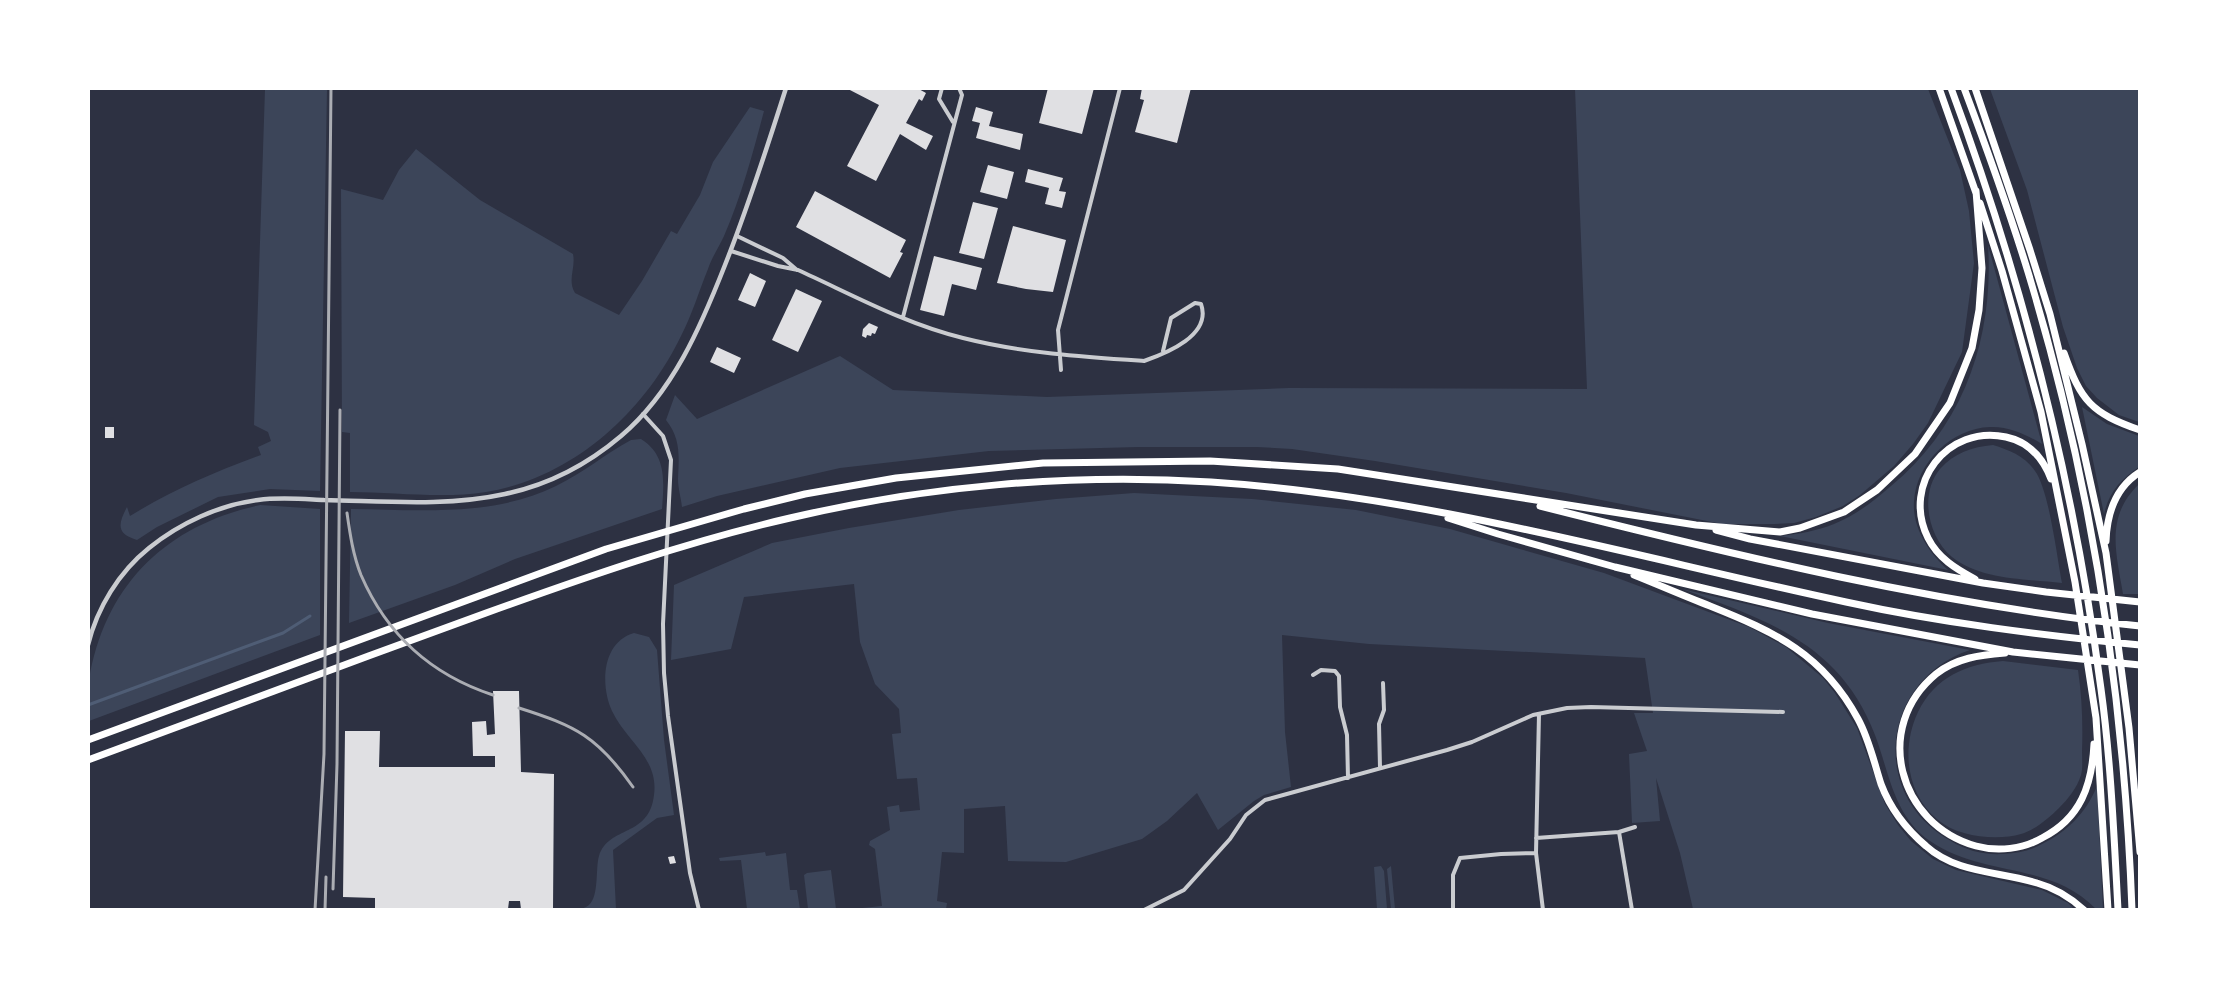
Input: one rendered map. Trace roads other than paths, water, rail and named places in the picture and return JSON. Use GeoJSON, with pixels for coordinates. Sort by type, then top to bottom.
{"type":"FeatureCollection","features":[{"type":"Feature","properties":{"kind":"highway"},"geometry":{"type":"LineString","coordinates":[[1939,88],[2002,271],[2041,412],[2074,582],[2096,718],[2108,909]]}},
{"type":"Feature","properties":{"kind":"highway"},"geometry":{"type":"LineString","coordinates":[[1951,88],[1989,197],[2028,323],[2060,457],[2084,580],[2101,689],[2111,786],[2118,909]]}},
{"type":"Feature","properties":{"kind":"highway"},"geometry":{"type":"LineString","coordinates":[[1964,88],[1992,162],[2028,273],[2054,366],[2083,492],[2099,578],[2115,687],[2126,790],[2132,909]]}},
{"type":"Feature","properties":{"kind":"highway"},"geometry":{"type":"LineString","coordinates":[[1975,88],[2074,383],[2089,404],[2106,416],[2139,430]]}},
{"type":"Feature","properties":{"kind":"highway"},"geometry":{"type":"LineString","coordinates":[[88,740],[606,549],[744,509],[836,488],[947,472],[1043,463],[1210,461],[1338,469],[1696,525],[1780,532],[1810,525],[1858,504],[1896,474],[1915,454],[1950,403],[1972,348],[1979,310],[1982,268],[1976,191]]}},
{"type":"Feature","properties":{"kind":"highway"},"geometry":{"type":"LineString","coordinates":[[2050,314],[2106,553],[2139,778]]}},
{"type":"Feature","properties":{"kind":"highway"},"geometry":{"type":"LineString","coordinates":[[1983,583],[1945,561],[1928,539],[1921,513],[1920,499],[1930,470],[1950,447],[1967,438],[1981,435],[2006,437],[2027,445],[2039,456],[2050,476],[2067,546]]}},
{"type":"Feature","properties":{"kind":"highway"},"geometry":{"type":"LineString","coordinates":[[2106,553],[2106,530],[2113,503],[2131,477],[2139,472]]}},
{"type":"Feature","properties":{"kind":"highway"},"geometry":{"type":"LineString","coordinates":[[88,760],[445,628],[678,547],[790,518],[873,501],[997,485],[1064,481],[1218,483],[1383,501],[1559,537],[1853,604],[2002,629],[2139,645]]}},
{"type":"Feature","properties":{"kind":"highway"},"geometry":{"type":"LineString","coordinates":[[1500,496],[1720,552],[1926,595],[2053,616],[2139,626]]}},
{"type":"Feature","properties":{"kind":"highway"},"geometry":{"type":"LineString","coordinates":[[1424,510],[1498,534],[1615,567],[1812,614],[2013,652],[2139,665]]}},
{"type":"Feature","properties":{"kind":"highway"},"geometry":{"type":"LineString","coordinates":[[1696,525],[1750,538],[1983,583],[2139,602]]}},
{"type":"Feature","properties":{"kind":"highway"},"geometry":{"type":"LineString","coordinates":[[1615,567],[1753,623],[1792,645],[1819,667],[1835,683],[1859,720],[1890,804],[1900,819],[1928,848],[1959,865],[2036,882],[2056,890],[2084,909]]}},
{"type":"Feature","properties":{"kind":"highway"},"geometry":{"type":"LineString","coordinates":[[2013,652],[1967,658],[1949,665],[1924,686],[1909,710],[1901,741],[1900,759],[1903,773],[1909,792],[1918,807],[1935,825],[1950,836],[1984,848],[2020,847],[2056,831],[2071,816],[2088,786],[2093,766],[2096,718]]}},
{"type":"Feature","properties":{"kind":"highway"},"geometry":{"type":"LineString","coordinates":[[2130,728],[2139,852]]}},
{"type":"Feature","properties":{"kind":"street"},"geometry":{"type":"LineString","coordinates":[[88,645],[97,617],[117,582],[131,564],[156,542],[183,525],[220,508],[261,499],[434,502],[505,494],[532,487],[583,463],[622,436],[643,414],[674,374],[689,347],[737,236],[786,88]]}},
{"type":"Feature","properties":{"kind":"street"},"geometry":{"type":"LineString","coordinates":[[942,88],[939,99],[954,122]]}},
{"type":"Feature","properties":{"kind":"street"},"geometry":{"type":"LineString","coordinates":[[903,317],[962,95],[959,88]]}},
{"type":"Feature","properties":{"kind":"street"},"geometry":{"type":"LineString","coordinates":[[1061,370],[1058,330],[1120,88]]}},
{"type":"Feature","properties":{"kind":"street"},"geometry":{"type":"LineString","coordinates":[[737,236],[783,258],[798,270]]}},
{"type":"Feature","properties":{"kind":"street"},"geometry":{"type":"LineString","coordinates":[[731,250],[778,266],[798,270],[903,317],[962,338],[1058,354],[1144,361],[1163,351],[1195,334],[1202,325],[1204,310],[1201,304],[1195,303],[1171,318],[1163,351]]}},
{"type":"Feature","properties":{"kind":"street"},"geometry":{"type":"LineString","coordinates":[[643,414],[663,436],[671,460],[663,624],[664,673],[687,854],[693,891],[699,909],[693,909]]}},
{"type":"Feature","properties":{"kind":"street"},"geometry":{"type":"LineString","coordinates":[[1313,675],[1321,670],[1335,671],[1339,676],[1340,707],[1347,735],[1348,778]]}},
{"type":"Feature","properties":{"kind":"street"},"geometry":{"type":"LineString","coordinates":[[1380,768],[1379,724],[1384,710],[1383,683]]}},
{"type":"Feature","properties":{"kind":"street"},"geometry":{"type":"LineString","coordinates":[[1144,909],[1184,890],[1214,859],[1246,815],[1265,800],[1472,742],[1521,719],[1567,708],[1591,707],[1784,712]]}},
{"type":"Feature","properties":{"kind":"street"},"geometry":{"type":"LineString","coordinates":[[1539,714],[1536,853],[1543,909]]}},
{"type":"Feature","properties":{"kind":"street"},"geometry":{"type":"LineString","coordinates":[[1536,838],[1619,832],[1635,827]]}},
{"type":"Feature","properties":{"kind":"street"},"geometry":{"type":"LineString","coordinates":[[1619,832],[1632,909]]}},
{"type":"Feature","properties":{"kind":"street"},"geometry":{"type":"LineString","coordinates":[[1453,909],[1453,875],[1460,858],[1536,853]]}},
{"type":"Feature","properties":{"kind":"waterway"},"geometry":{"type":"LineString","coordinates":[[88,705],[283,633],[310,616]]}},
{"type":"Feature","properties":{"kind":"railway"},"geometry":{"type":"LineString","coordinates":[[315,910],[324,754],[331,88]]}},
{"type":"Feature","properties":{"kind":"railway"},"geometry":{"type":"LineString","coordinates":[[333,889],[337,764],[340,410]]}},
{"type":"Feature","properties":{"kind":"railway"},"geometry":{"type":"LineString","coordinates":[[347,513],[361,575],[372,597],[398,634],[431,664],[471,687],[493,695]]}},
{"type":"Feature","properties":{"kind":"railway"},"geometry":{"type":"LineString","coordinates":[[519,708],[571,728],[597,745],[633,787]]}},
{"type":"Feature","properties":{"kind":"railway"},"geometry":{"type":"LineString","coordinates":[[325,910],[326,877]]}}]}
